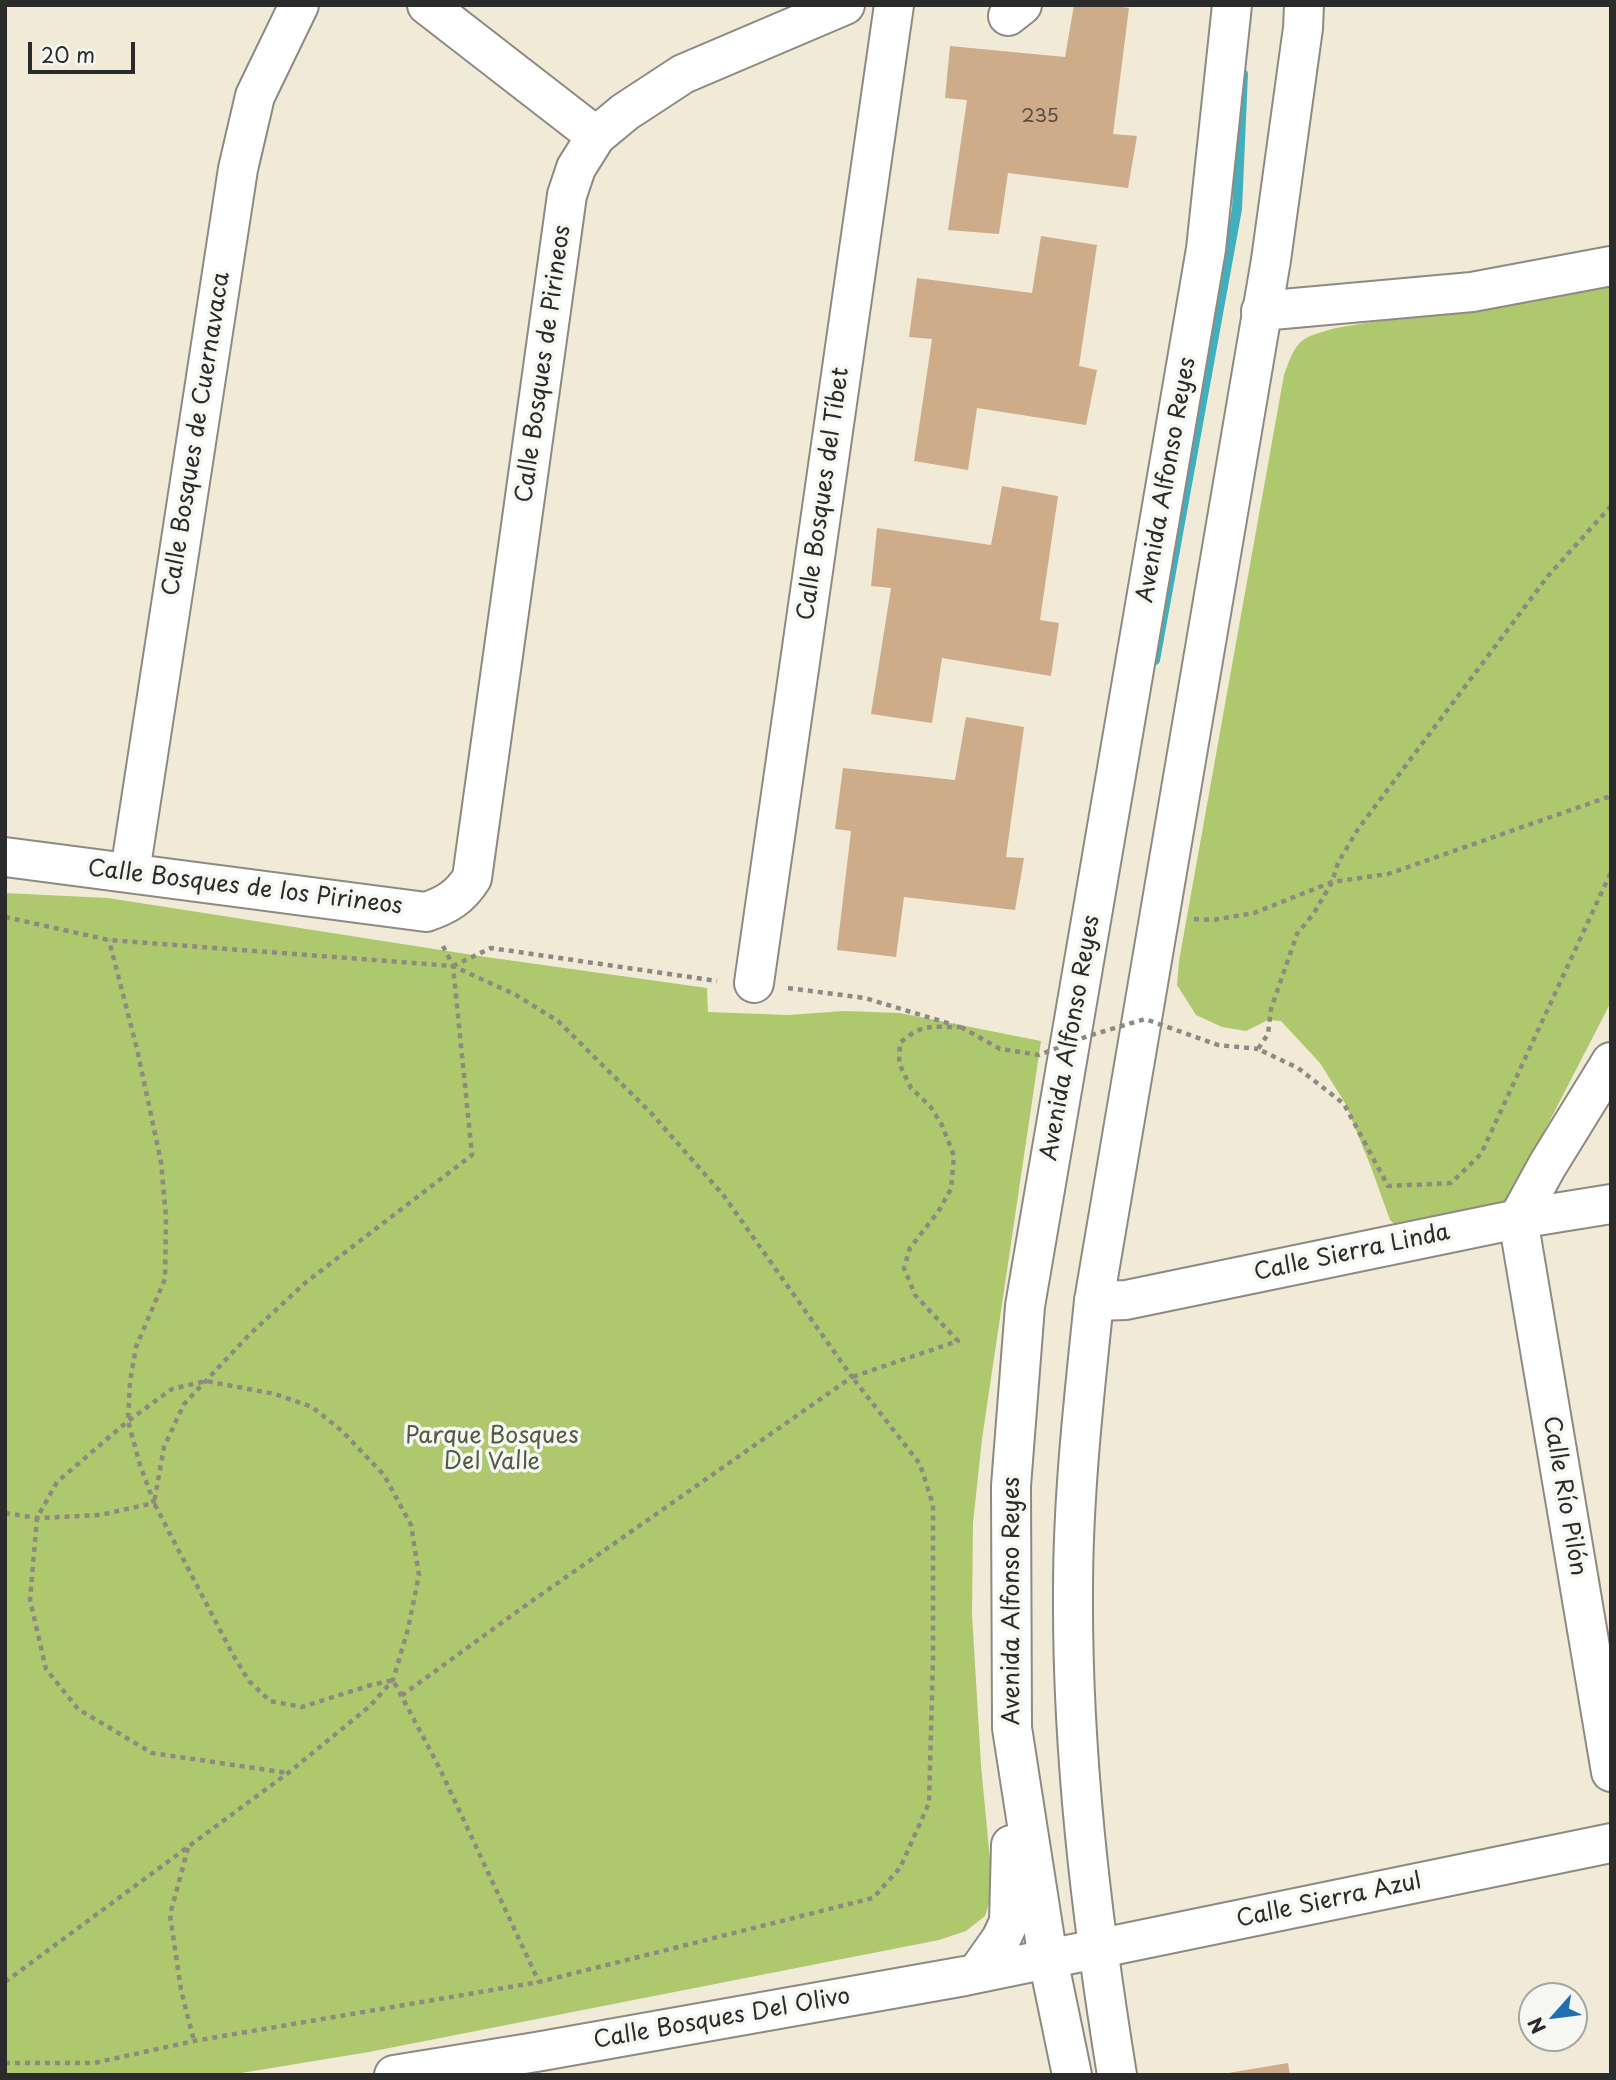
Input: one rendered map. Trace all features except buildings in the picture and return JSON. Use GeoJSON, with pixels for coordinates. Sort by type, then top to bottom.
{"type":"FeatureCollection","features":[{"type":"Feature","properties":{"kind":"street","name":"Calle Bosques de Cuernavaca"},"geometry":{"type":"LineString","coordinates":[[130,872],[238,169],[255,96],[299,5]]}},
{"type":"Feature","properties":{"kind":"street"},"geometry":{"type":"LineString","coordinates":[[427,5],[596,136]]}},
{"type":"Feature","properties":{"kind":"street","name":"Calle Bosques de Pirineos"},"geometry":{"type":"LineString","coordinates":[[472,878],[567,195],[576,168],[596,136],[625,111],[683,74],[845,5]]}},
{"type":"Feature","properties":{"kind":"street","name":"Calle Bosques del Tíbet"},"geometry":{"type":"LineString","coordinates":[[754,983],[894,5]]}},
{"type":"Feature","properties":{"kind":"street","name":"Avenida Alfonso Reyes"},"geometry":{"type":"LineString","coordinates":[[1072,2075],[1048,1959],[1012,1728],[1011,1486],[1025,1306],[1206,249],[1232,5]]}},
{"type":"Feature","properties":{"kind":"street"},"geometry":{"type":"LineString","coordinates":[[1117,2075],[1097,1950],[1075,1713],[1073,1590],[1080,1436],[1094,1301],[1261,311],[1304,5]]}},
{"type":"Feature","properties":{"kind":"street"},"geometry":{"type":"LineString","coordinates":[[1261,311],[1472,292],[1611,267]]}},
{"type":"Feature","properties":{"kind":"street","name":"Calle Bosques de los Pirineos"},"geometry":{"type":"LineString","coordinates":[[5,857],[426,912],[446,905],[463,892],[472,878]]}},
{"type":"Feature","properties":{"kind":"street"},"geometry":{"type":"LineString","coordinates":[[1518,1219],[1611,1062]]}},
{"type":"Feature","properties":{"kind":"street","name":"Calle Sierra Linda"},"geometry":{"type":"LineString","coordinates":[[1094,1301],[1126,1300],[1518,1219],[1611,1204]]}},
{"type":"Feature","properties":{"kind":"street","name":"Calle Río Pilón"},"geometry":{"type":"LineString","coordinates":[[1518,1219],[1611,1772]]}},
{"type":"Feature","properties":{"kind":"street"},"geometry":{"type":"LineString","coordinates":[[976,1973],[1001,1939],[1009,1922],[1012,1728]]}},
{"type":"Feature","properties":{"kind":"street","name":"Calle Sierra Azul"},"geometry":{"type":"LineString","coordinates":[[1048,1959],[1611,1843]]}},
{"type":"Feature","properties":{"kind":"street","name":"Calle Bosques Del Olivo"},"geometry":{"type":"LineString","coordinates":[[394,2075],[539,2064],[1048,1959]]}},
{"type":"Feature","properties":{"kind":"path"},"geometry":{"type":"LineString","coordinates":[[1258,1049],[1268,1034],[1271,1009],[1297,934],[1314,913],[1358,829],[1548,576],[1611,506]]}},
{"type":"Feature","properties":{"kind":"path"},"geometry":{"type":"LineString","coordinates":[[1191,918],[1213,920],[1254,913],[1332,882],[1388,874],[1611,796]]}},
{"type":"Feature","properties":{"kind":"path"},"geometry":{"type":"LineString","coordinates":[[453,966],[491,948],[728,982],[865,998],[961,1027],[1000,1049],[1039,1055],[1088,1036],[1145,1019],[1219,1045],[1258,1049],[1298,1068],[1344,1104],[1388,1186],[1451,1184],[1481,1154],[1611,872]]}},
{"type":"Feature","properties":{"kind":"path"},"geometry":{"type":"LineString","coordinates":[[154,1503],[163,1447],[184,1404],[250,1334],[305,1283],[472,1154],[453,966],[426,912]]}},
{"type":"Feature","properties":{"kind":"path"},"geometry":{"type":"LineString","coordinates":[[5,916],[109,940],[453,966],[516,995],[558,1021],[652,1114],[724,1196],[852,1377],[920,1464],[933,1505],[929,1803],[900,1868],[873,1898],[539,1982],[194,2041],[94,2063],[5,2063]]}},
{"type":"Feature","properties":{"kind":"path"},"geometry":{"type":"LineString","coordinates":[[109,940],[137,1049],[161,1162],[166,1217],[165,1279],[136,1347],[130,1382],[128,1421],[154,1503],[232,1653],[249,1681],[270,1701],[302,1707],[393,1680]]}},
{"type":"Feature","properties":{"kind":"path"},"geometry":{"type":"LineString","coordinates":[[401,1696],[852,1377],[958,1342],[915,1295],[904,1268],[910,1248],[938,1212],[951,1189],[954,1156],[942,1125],[930,1106],[911,1088],[899,1063],[900,1043],[914,1031],[933,1027],[961,1027]]}},
{"type":"Feature","properties":{"kind":"path"},"geometry":{"type":"LineString","coordinates":[[5,1982],[288,1773],[370,1706],[393,1680],[408,1629],[419,1575],[411,1525],[384,1475],[342,1431],[312,1406],[275,1394],[206,1381],[172,1389],[128,1421],[57,1482],[37,1518],[30,1600],[46,1669],[78,1709],[152,1753],[288,1773]]}},
{"type":"Feature","properties":{"kind":"path"},"geometry":{"type":"LineString","coordinates":[[5,1513],[37,1518],[100,1516],[154,1503]]}},
{"type":"Feature","properties":{"kind":"path"},"geometry":{"type":"LineString","coordinates":[[393,1680],[439,1767],[539,1982]]}},
{"type":"Feature","properties":{"kind":"path"},"geometry":{"type":"LineString","coordinates":[[188,1847],[170,1915],[181,1990],[194,2041]]}},
{"type":"Feature","properties":{"kind":"green space"},"geometry":{"type":"Polygon","coordinates":[[[1611,282],[1611,1002],[1500,1217],[1415,1243],[1390,1220],[1345,1103],[1320,1063],[1281,1021],[1268,1020],[1246,1031],[1222,1027],[1196,1015],[1177,985],[1179,961],[1284,375],[1296,347],[1307,338],[1324,331],[1611,282]]]}},
{"type":"Feature","properties":{"kind":"green space","name":"Parque Bosques Del Valle"},"geometry":{"type":"Polygon","coordinates":[[[5,893],[108,898],[479,956],[707,988],[708,1012],[788,1015],[844,1011],[900,1013],[1041,1041],[982,1439],[973,1523],[972,1614],[981,1765],[993,1892],[985,1916],[966,1931],[939,1940],[369,2052],[229,2075],[5,2075],[5,893]]]}},
{"type":"Feature","properties":{"kind":"waterway"},"geometry":{"type":"LineString","coordinates":[[1155,660],[1237,209],[1243,74]]}}]}
